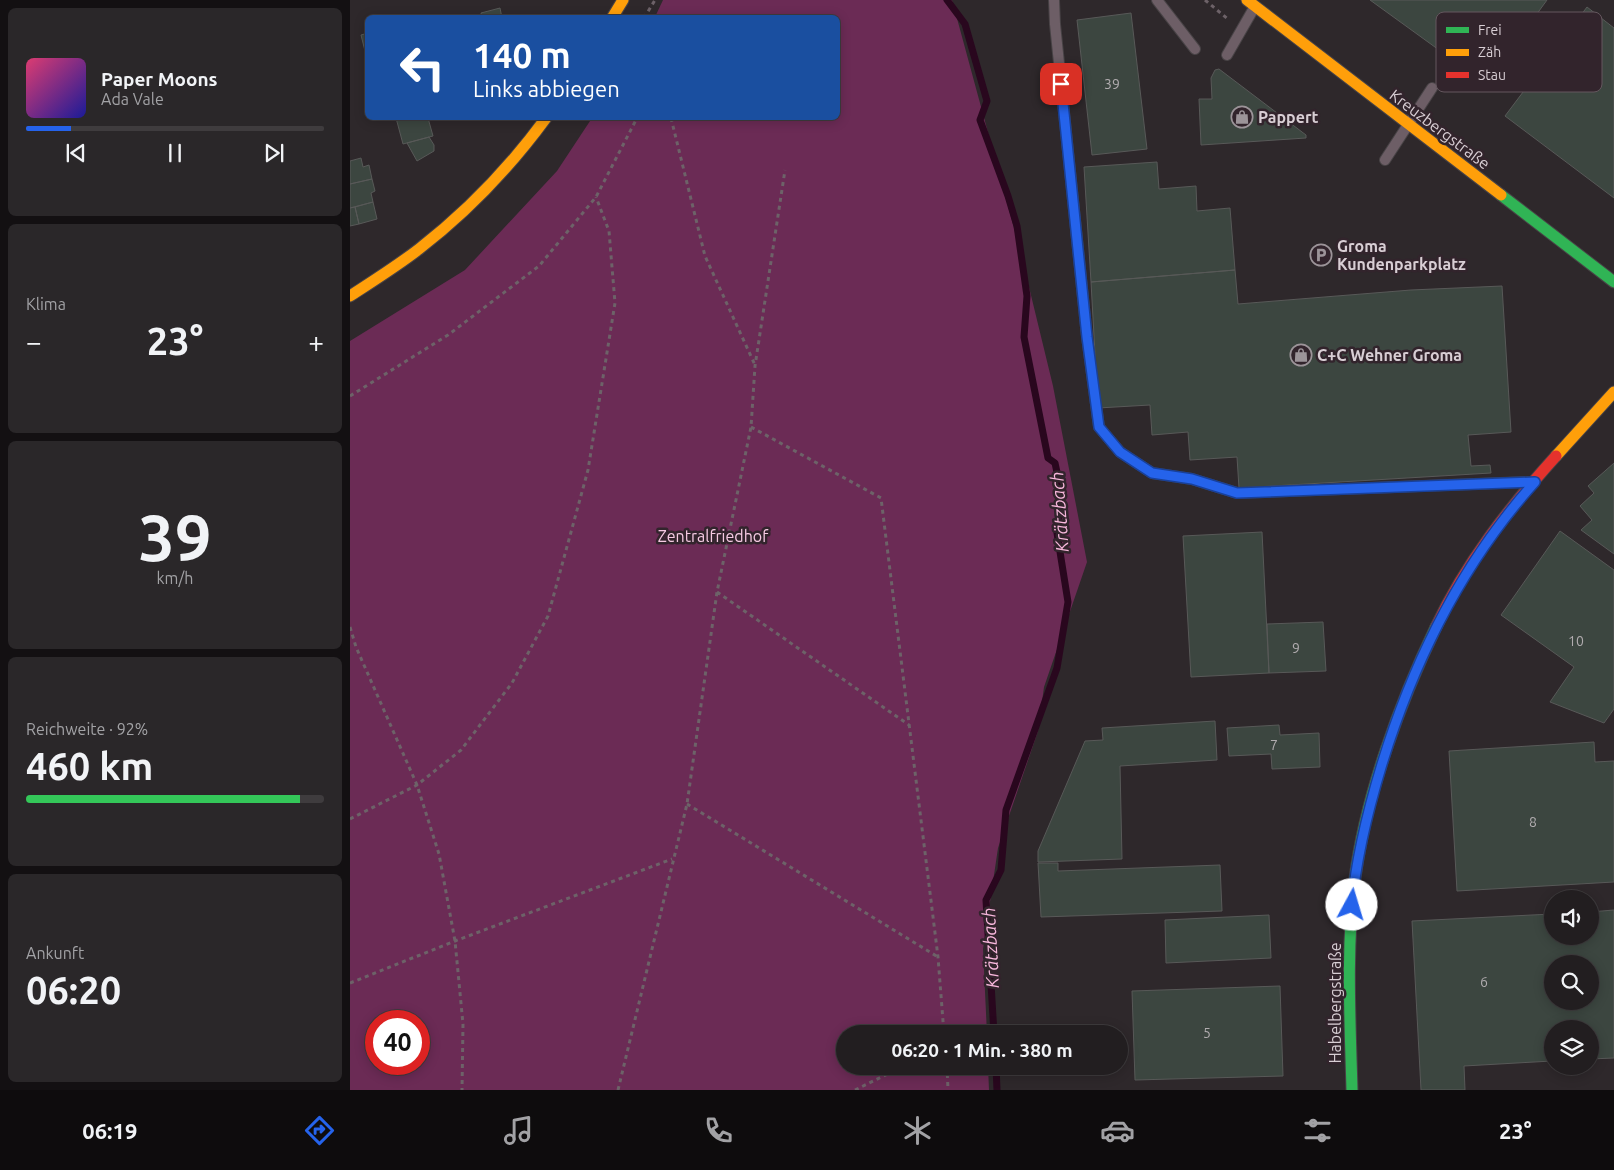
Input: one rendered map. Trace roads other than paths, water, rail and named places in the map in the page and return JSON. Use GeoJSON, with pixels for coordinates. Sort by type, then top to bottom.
{"type":"FeatureCollection","features":[{"type":"Feature","properties":{"kind":"street"},"geometry":{"type":"LineString","coordinates":[[614,15],[623,0]]}},
{"type":"Feature","properties":{"kind":"street","name":"Kreuzbergstraße"},"geometry":{"type":"LineString","coordinates":[[1251,3],[1408,126],[1613,279]]}},
{"type":"Feature","properties":{"kind":"street"},"geometry":{"type":"LineString","coordinates":[[350,296],[427,243],[468,207],[503,170],[544,120]]}},
{"type":"Feature","properties":{"kind":"street","name":"Habelbergstraße"},"geometry":{"type":"LineString","coordinates":[[1352,1090],[1350,924],[1359,854],[1374,788],[1396,718],[1423,652],[1476,556],[1506,515],[1614,392]]}},
{"type":"Feature","properties":{"kind":"lane"},"geometry":{"type":"LineString","coordinates":[[1054,0],[1087,337],[1099,427],[1120,452],[1152,473],[1192,479],[1237,493],[1535,482]]}},
{"type":"Feature","properties":{"kind":"lane"},"geometry":{"type":"LineString","coordinates":[[1157,0],[1195,49]]}},
{"type":"Feature","properties":{"kind":"lane"},"geometry":{"type":"LineString","coordinates":[[1227,55],[1242,30],[1251,3]]}},
{"type":"Feature","properties":{"kind":"lane"},"geometry":{"type":"LineString","coordinates":[[1384,160],[1432,88]]}},
{"type":"Feature","properties":{"kind":"waterway","name":"Krätzbach"},"geometry":{"type":"LineString","coordinates":[[947,0],[965,24],[987,101],[980,120],[1017,226],[1027,296],[1024,337],[1048,458],[1055,463],[1061,491],[1057,533],[1068,602],[1057,668],[1006,810],[1001,870],[986,900],[993,1025]]}},
{"type":"Feature","properties":{"kind":"waterway","name":"Krätzbach"},"geometry":{"type":"LineString","coordinates":[[996,1075],[997,1090]]}},
{"type":"Feature","properties":{"kind":"place","name":"Pappert"},"geometry":{"type":"Point","coordinates":[1242,117]}},
{"type":"Feature","properties":{"kind":"place","name":"Groma Kundenparkplatz"},"geometry":{"type":"Point","coordinates":[1321,255]}},
{"type":"Feature","properties":{"kind":"place","name":"C+C Wehner Groma"},"geometry":{"type":"Point","coordinates":[1301,355]}},
{"type":"Feature","properties":{"kind":"park label","name":"Zentralfriedhof"},"geometry":{"type":"Point","coordinates":[713,536]}}]}
